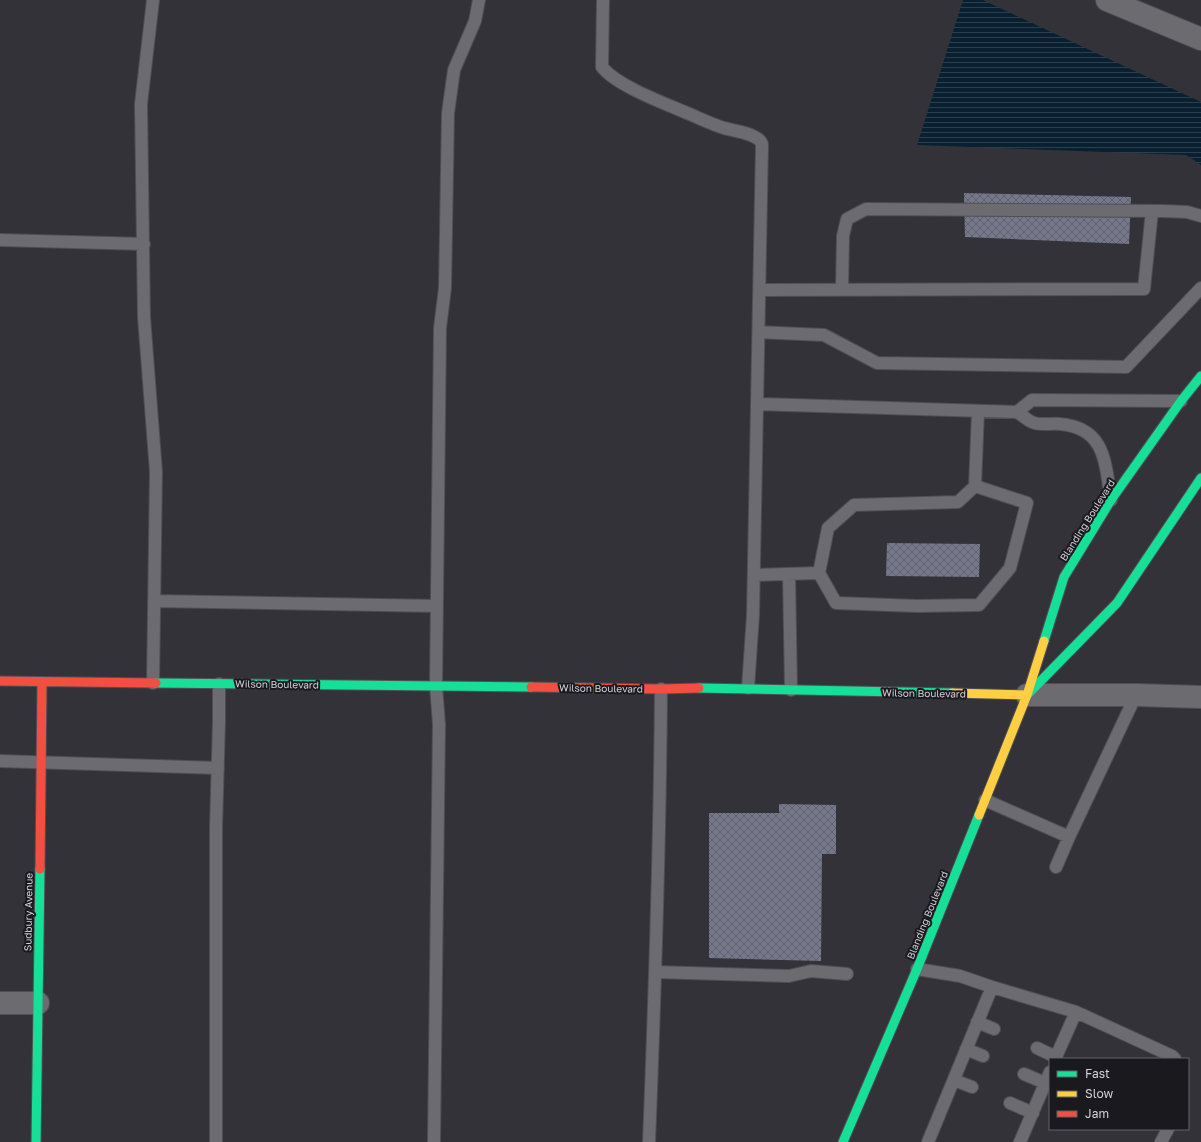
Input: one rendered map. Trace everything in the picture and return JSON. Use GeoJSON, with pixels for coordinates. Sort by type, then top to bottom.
{"type":"FeatureCollection","features":[{"type":"Feature","properties":{"kind":"main road","name":"Blanding Boulevard"},"geometry":{"type":"LineString","coordinates":[[843,1142],[917,969],[1027,695],[1064,577],[1111,500],[1181,401],[1201,376]]}},
{"type":"Feature","properties":{"kind":"main road","name":"Blanding Boulevard"},"geometry":{"type":"LineString","coordinates":[[1027,695],[1118,603],[1201,478]]}},
{"type":"Feature","properties":{"kind":"main road","name":"Wilson Boulevard"},"geometry":{"type":"LineString","coordinates":[[0,681],[661,689],[716,687],[1027,695]]}},
{"type":"Feature","properties":{"kind":"main road","name":"Sudbury Avenue"},"geometry":{"type":"LineString","coordinates":[[36,1142],[42,682]]}},
{"type":"Feature","properties":{"kind":"street"},"geometry":{"type":"LineString","coordinates":[[1107,0],[1201,39]]}},
{"type":"Feature","properties":{"kind":"street","name":"Wilson Boulevard"},"geometry":{"type":"LineString","coordinates":[[1027,695],[1136,695],[1201,697]]}},
{"type":"Feature","properties":{"kind":"street"},"geometry":{"type":"LineString","coordinates":[[0,1003],[38,1003]]}},
{"type":"Feature","properties":{"kind":"lane"},"geometry":{"type":"LineString","coordinates":[[153,0],[141,104],[144,317],[156,472],[153,683]]}},
{"type":"Feature","properties":{"kind":"lane"},"geometry":{"type":"LineString","coordinates":[[434,1142],[439,724],[436,686],[440,328],[445,288],[448,113],[454,70],[475,21],[479,0]]}},
{"type":"Feature","properties":{"kind":"lane"},"geometry":{"type":"LineString","coordinates":[[603,0],[602,68],[606,73],[614,79],[653,99],[723,128],[755,136],[761,141],[760,290],[754,575],[752,649],[748,688]]}},
{"type":"Feature","properties":{"kind":"lane"},"geometry":{"type":"LineString","coordinates":[[842,289],[843,236],[847,219],[866,209],[1152,211],[1187,212],[1201,216]]}},
{"type":"Feature","properties":{"kind":"lane"},"geometry":{"type":"LineString","coordinates":[[760,290],[1144,289],[1152,211]]}},
{"type":"Feature","properties":{"kind":"lane"},"geometry":{"type":"LineString","coordinates":[[0,240],[144,244]]}},
{"type":"Feature","properties":{"kind":"lane"},"geometry":{"type":"LineString","coordinates":[[759,332],[824,335],[877,364],[1126,367],[1201,288]]}},
{"type":"Feature","properties":{"kind":"lane"},"geometry":{"type":"LineString","coordinates":[[1017,412],[1032,400],[1181,401]]}},
{"type":"Feature","properties":{"kind":"lane"},"geometry":{"type":"LineString","coordinates":[[758,404],[1017,412],[1033,423],[1062,424],[1082,429],[1096,440],[1104,455],[1111,500]]}},
{"type":"Feature","properties":{"kind":"lane"},"geometry":{"type":"LineString","coordinates":[[975,486],[1027,503],[1010,568],[979,605],[917,606],[836,603],[819,573],[828,528],[854,505],[958,502],[975,486],[978,411]]}},
{"type":"Feature","properties":{"kind":"lane"},"geometry":{"type":"LineString","coordinates":[[754,575],[819,573]]}},
{"type":"Feature","properties":{"kind":"lane"},"geometry":{"type":"LineString","coordinates":[[789,574],[791,690]]}},
{"type":"Feature","properties":{"kind":"lane"},"geometry":{"type":"LineString","coordinates":[[154,601],[437,606]]}},
{"type":"Feature","properties":{"kind":"lane"},"geometry":{"type":"LineString","coordinates":[[216,1142],[216,828],[219,684]]}},
{"type":"Feature","properties":{"kind":"lane"},"geometry":{"type":"LineString","coordinates":[[649,1142],[655,972],[661,689]]}},
{"type":"Feature","properties":{"kind":"lane"},"geometry":{"type":"LineString","coordinates":[[1056,867],[1136,695]]}},
{"type":"Feature","properties":{"kind":"lane"},"geometry":{"type":"LineString","coordinates":[[0,761],[218,768]]}},
{"type":"Feature","properties":{"kind":"lane"},"geometry":{"type":"LineString","coordinates":[[985,800],[1069,837]]}},
{"type":"Feature","properties":{"kind":"lane"},"geometry":{"type":"LineString","coordinates":[[917,969],[960,976],[1076,1012],[1174,1058]]}},
{"type":"Feature","properties":{"kind":"lane"},"geometry":{"type":"LineString","coordinates":[[655,972],[789,976],[811,971],[847,974]]}},
{"type":"Feature","properties":{"kind":"lane"},"geometry":{"type":"LineString","coordinates":[[928,1142],[992,987]]}},
{"type":"Feature","properties":{"kind":"lane"},"geometry":{"type":"LineString","coordinates":[[1037,1048],[1056,1058],[1076,1012]]}},
{"type":"Feature","properties":{"kind":"lane"},"geometry":{"type":"LineString","coordinates":[[977,1022],[994,1029]]}},
{"type":"Feature","properties":{"kind":"lane"},"geometry":{"type":"LineString","coordinates":[[966,1049],[983,1056]]}},
{"type":"Feature","properties":{"kind":"lane"},"geometry":{"type":"LineString","coordinates":[[1020,1142],[1048,1077],[1024,1074]]}},
{"type":"Feature","properties":{"kind":"lane"},"geometry":{"type":"LineString","coordinates":[[954,1080],[972,1088]]}},
{"type":"Feature","properties":{"kind":"lane"},"geometry":{"type":"LineString","coordinates":[[1010,1103],[1033,1113]]}},
{"type":"Feature","properties":{"kind":"lane"},"geometry":{"type":"LineString","coordinates":[[1161,1142],[1167,1130]]}},
{"type":"Feature","properties":{"kind":"water"},"geometry":{"type":"Polygon","coordinates":[[[963,0],[983,0],[1201,102],[1201,165],[1186,155],[917,145],[963,0]]]}},
{"type":"Feature","properties":{"kind":"building"},"geometry":{"type":"Polygon","coordinates":[[[964,193],[1131,197],[1129,244],[965,237],[964,193]]]}},
{"type":"Feature","properties":{"kind":"building"},"geometry":{"type":"Polygon","coordinates":[[[887,543],[980,544],[979,577],[886,576],[887,543]]]}},
{"type":"Feature","properties":{"kind":"building"},"geometry":{"type":"Polygon","coordinates":[[[779,804],[836,805],[836,854],[822,854],[821,961],[709,958],[709,813],[779,813],[779,804]]]}},
{"type":"Feature","properties":{"kind":"traffic: fast"},"geometry":{"type":"LineString","coordinates":[[1044,641],[1064,577],[1111,500],[1181,401],[1201,376]]}},
{"type":"Feature","properties":{"kind":"traffic: fast"},"geometry":{"type":"LineString","coordinates":[[1029,693],[1117,603],[1201,478]]}},
{"type":"Feature","properties":{"kind":"traffic: fast"},"geometry":{"type":"LineString","coordinates":[[156,683],[531,687]]}},
{"type":"Feature","properties":{"kind":"traffic: fast"},"geometry":{"type":"LineString","coordinates":[[699,688],[952,693]]}},
{"type":"Feature","properties":{"kind":"traffic: fast"},"geometry":{"type":"LineString","coordinates":[[843,1142],[917,969],[979,815]]}},
{"type":"Feature","properties":{"kind":"traffic: fast"},"geometry":{"type":"LineString","coordinates":[[36,1142],[40,869]]}},
{"type":"Feature","properties":{"kind":"traffic: slow"},"geometry":{"type":"LineString","coordinates":[[979,815],[1027,695],[1044,641]]}},
{"type":"Feature","properties":{"kind":"traffic: slow"},"geometry":{"type":"LineString","coordinates":[[952,693],[1027,695]]}},
{"type":"Feature","properties":{"kind":"traffic: jam"},"geometry":{"type":"LineString","coordinates":[[0,681],[156,683]]}},
{"type":"Feature","properties":{"kind":"traffic: jam"},"geometry":{"type":"LineString","coordinates":[[40,869],[42,682]]}},
{"type":"Feature","properties":{"kind":"traffic: jam"},"geometry":{"type":"LineString","coordinates":[[531,687],[661,689],[699,688]]}}]}
